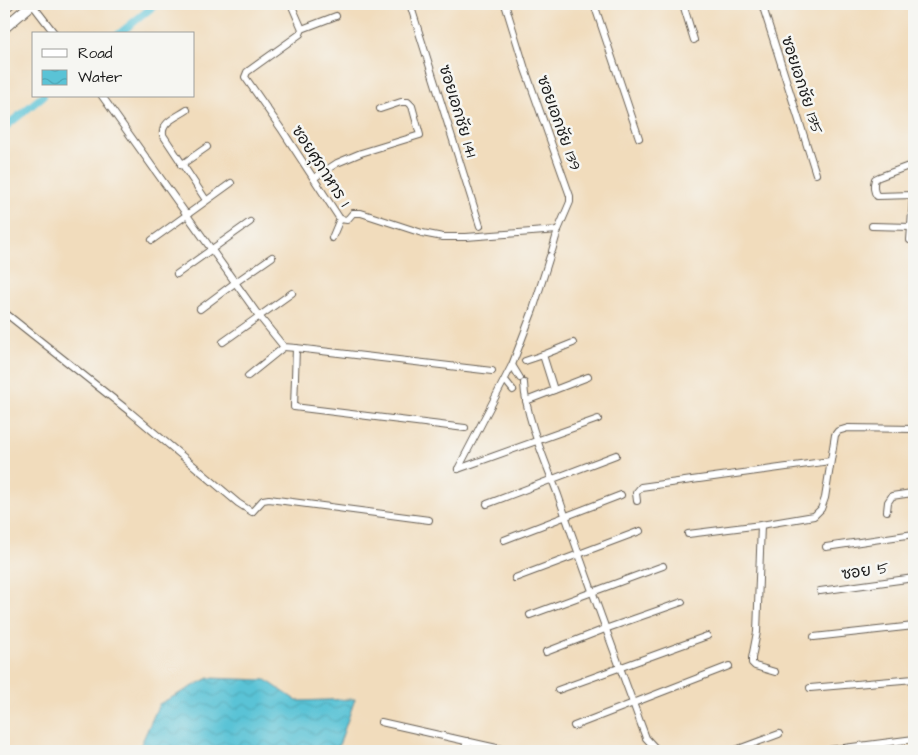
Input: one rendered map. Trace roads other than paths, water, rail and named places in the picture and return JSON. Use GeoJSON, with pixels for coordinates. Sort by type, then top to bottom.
{"type":"FeatureCollection","features":[{"type":"Feature","properties":{"kind":"main road"},"geometry":{"type":"LineString","coordinates":[[4,28],[32,4]]}},
{"type":"Feature","properties":{"kind":"street"},"geometry":{"type":"LineString","coordinates":[[32,4],[53,32]]}},
{"type":"Feature","properties":{"kind":"street"},"geometry":{"type":"LineString","coordinates":[[291,4],[302,29],[336,16]]}},
{"type":"Feature","properties":{"kind":"street","name":"ซอยเอกชัย 141"},"geometry":{"type":"LineString","coordinates":[[410,4],[480,226]]}},
{"type":"Feature","properties":{"kind":"street","name":"ซอยเอกชัย 139"},"geometry":{"type":"LineString","coordinates":[[504,4],[568,188],[570,202],[558,230],[533,310],[512,365],[458,469],[538,440]]}},
{"type":"Feature","properties":{"kind":"street"},"geometry":{"type":"LineString","coordinates":[[594,4],[639,138]]}},
{"type":"Feature","properties":{"kind":"street"},"geometry":{"type":"LineString","coordinates":[[683,4],[694,40]]}},
{"type":"Feature","properties":{"kind":"street","name":"ซอยเอกชัย 135"},"geometry":{"type":"LineString","coordinates":[[762,4],[816,174]]}},
{"type":"Feature","properties":{"kind":"street","name":"ซอยศุภาหาร 1"},"geometry":{"type":"LineString","coordinates":[[302,29],[300,34],[247,72],[244,77],[314,178],[340,220],[347,220],[353,214],[362,213],[422,233],[444,237],[558,230]]}},
{"type":"Feature","properties":{"kind":"street"},"geometry":{"type":"LineString","coordinates":[[103,98],[259,316],[284,347]]}},
{"type":"Feature","properties":{"kind":"street"},"geometry":{"type":"LineString","coordinates":[[314,178],[337,163],[361,153],[420,135],[412,106],[408,102],[401,102],[380,109]]}},
{"type":"Feature","properties":{"kind":"street"},"geometry":{"type":"LineString","coordinates":[[187,110],[165,124],[162,129],[162,135],[206,200]]}},
{"type":"Feature","properties":{"kind":"street"},"geometry":{"type":"LineString","coordinates":[[181,164],[207,147]]}},
{"type":"Feature","properties":{"kind":"street"},"geometry":{"type":"LineString","coordinates":[[910,240],[913,195],[877,196],[873,185],[875,179],[914,164]]}},
{"type":"Feature","properties":{"kind":"street"},"geometry":{"type":"LineString","coordinates":[[152,240],[231,183]]}},
{"type":"Feature","properties":{"kind":"street"},"geometry":{"type":"LineString","coordinates":[[332,238],[340,220]]}},
{"type":"Feature","properties":{"kind":"street"},"geometry":{"type":"LineString","coordinates":[[177,274],[250,222]]}},
{"type":"Feature","properties":{"kind":"street"},"geometry":{"type":"LineString","coordinates":[[872,226],[911,228]]}},
{"type":"Feature","properties":{"kind":"street"},"geometry":{"type":"LineString","coordinates":[[200,309],[272,257]]}},
{"type":"Feature","properties":{"kind":"street"},"geometry":{"type":"LineString","coordinates":[[223,342],[292,293]]}},
{"type":"Feature","properties":{"kind":"street"},"geometry":{"type":"LineString","coordinates":[[4,312],[130,412],[238,503],[252,512],[263,500],[269,499],[429,520]]}},
{"type":"Feature","properties":{"kind":"street"},"geometry":{"type":"LineString","coordinates":[[525,361],[573,343]]}},
{"type":"Feature","properties":{"kind":"street"},"geometry":{"type":"LineString","coordinates":[[248,376],[284,347],[492,371]]}},
{"type":"Feature","properties":{"kind":"street"},"geometry":{"type":"LineString","coordinates":[[296,348],[294,407],[465,428]]}},
{"type":"Feature","properties":{"kind":"street"},"geometry":{"type":"LineString","coordinates":[[542,355],[554,390]]}},
{"type":"Feature","properties":{"kind":"street"},"geometry":{"type":"LineString","coordinates":[[512,365],[522,381],[523,398],[633,704],[646,738],[658,751]]}},
{"type":"Feature","properties":{"kind":"street"},"geometry":{"type":"LineString","coordinates":[[523,398],[554,390],[588,377]]}},
{"type":"Feature","properties":{"kind":"street"},"geometry":{"type":"LineString","coordinates":[[505,380],[513,390]]}},
{"type":"Feature","properties":{"kind":"street"},"geometry":{"type":"LineString","coordinates":[[538,440],[598,419]]}},
{"type":"Feature","properties":{"kind":"street"},"geometry":{"type":"LineString","coordinates":[[688,534],[814,516],[821,509],[825,498],[835,435],[843,429],[914,429]]}},
{"type":"Feature","properties":{"kind":"street"},"geometry":{"type":"LineString","coordinates":[[487,504],[616,455]]}},
{"type":"Feature","properties":{"kind":"street"},"geometry":{"type":"LineString","coordinates":[[637,501],[636,493],[641,487],[830,461]]}},
{"type":"Feature","properties":{"kind":"street"},"geometry":{"type":"LineString","coordinates":[[887,510],[888,502],[892,496],[912,493],[914,491]]}},
{"type":"Feature","properties":{"kind":"street"},"geometry":{"type":"LineString","coordinates":[[504,540],[621,495]]}},
{"type":"Feature","properties":{"kind":"street"},"geometry":{"type":"LineString","coordinates":[[761,525],[757,632],[752,663],[755,666],[774,672]]}},
{"type":"Feature","properties":{"kind":"street"},"geometry":{"type":"LineString","coordinates":[[515,578],[640,531]]}},
{"type":"Feature","properties":{"kind":"street"},"geometry":{"type":"LineString","coordinates":[[826,547],[914,534]]}},
{"type":"Feature","properties":{"kind":"street"},"geometry":{"type":"LineString","coordinates":[[530,614],[663,566]]}},
{"type":"Feature","properties":{"kind":"street","name":"ซอย 5"},"geometry":{"type":"LineString","coordinates":[[820,591],[914,578]]}},
{"type":"Feature","properties":{"kind":"street"},"geometry":{"type":"LineString","coordinates":[[546,652],[605,628],[682,602]]}},
{"type":"Feature","properties":{"kind":"street"},"geometry":{"type":"LineString","coordinates":[[814,637],[914,626]]}},
{"type":"Feature","properties":{"kind":"street"},"geometry":{"type":"LineString","coordinates":[[558,690],[708,636]]}},
{"type":"Feature","properties":{"kind":"street"},"geometry":{"type":"LineString","coordinates":[[574,726],[729,666]]}},
{"type":"Feature","properties":{"kind":"street"},"geometry":{"type":"LineString","coordinates":[[810,688],[914,678]]}},
{"type":"Feature","properties":{"kind":"street"},"geometry":{"type":"LineString","coordinates":[[381,722],[510,751]]}},
{"type":"Feature","properties":{"kind":"street"},"geometry":{"type":"LineString","coordinates":[[733,751],[779,734]]}},
{"type":"Feature","properties":{"kind":"street"},"geometry":{"type":"LineString","coordinates":[[821,751],[914,739]]}},
{"type":"Feature","properties":{"kind":"street"},"geometry":{"type":"LineString","coordinates":[[464,751],[467,741]]}},
{"type":"Feature","properties":{"kind":"water"},"geometry":{"type":"Polygon","coordinates":[[[209,678],[266,680],[297,701],[355,699],[337,751],[138,751],[159,704],[209,678]]]}},
{"type":"Feature","properties":{"kind":"waterway"},"geometry":{"type":"LineString","coordinates":[[121,32],[156,4]]}},
{"type":"Feature","properties":{"kind":"waterway"},"geometry":{"type":"LineString","coordinates":[[4,128],[41,98]]}}]}
